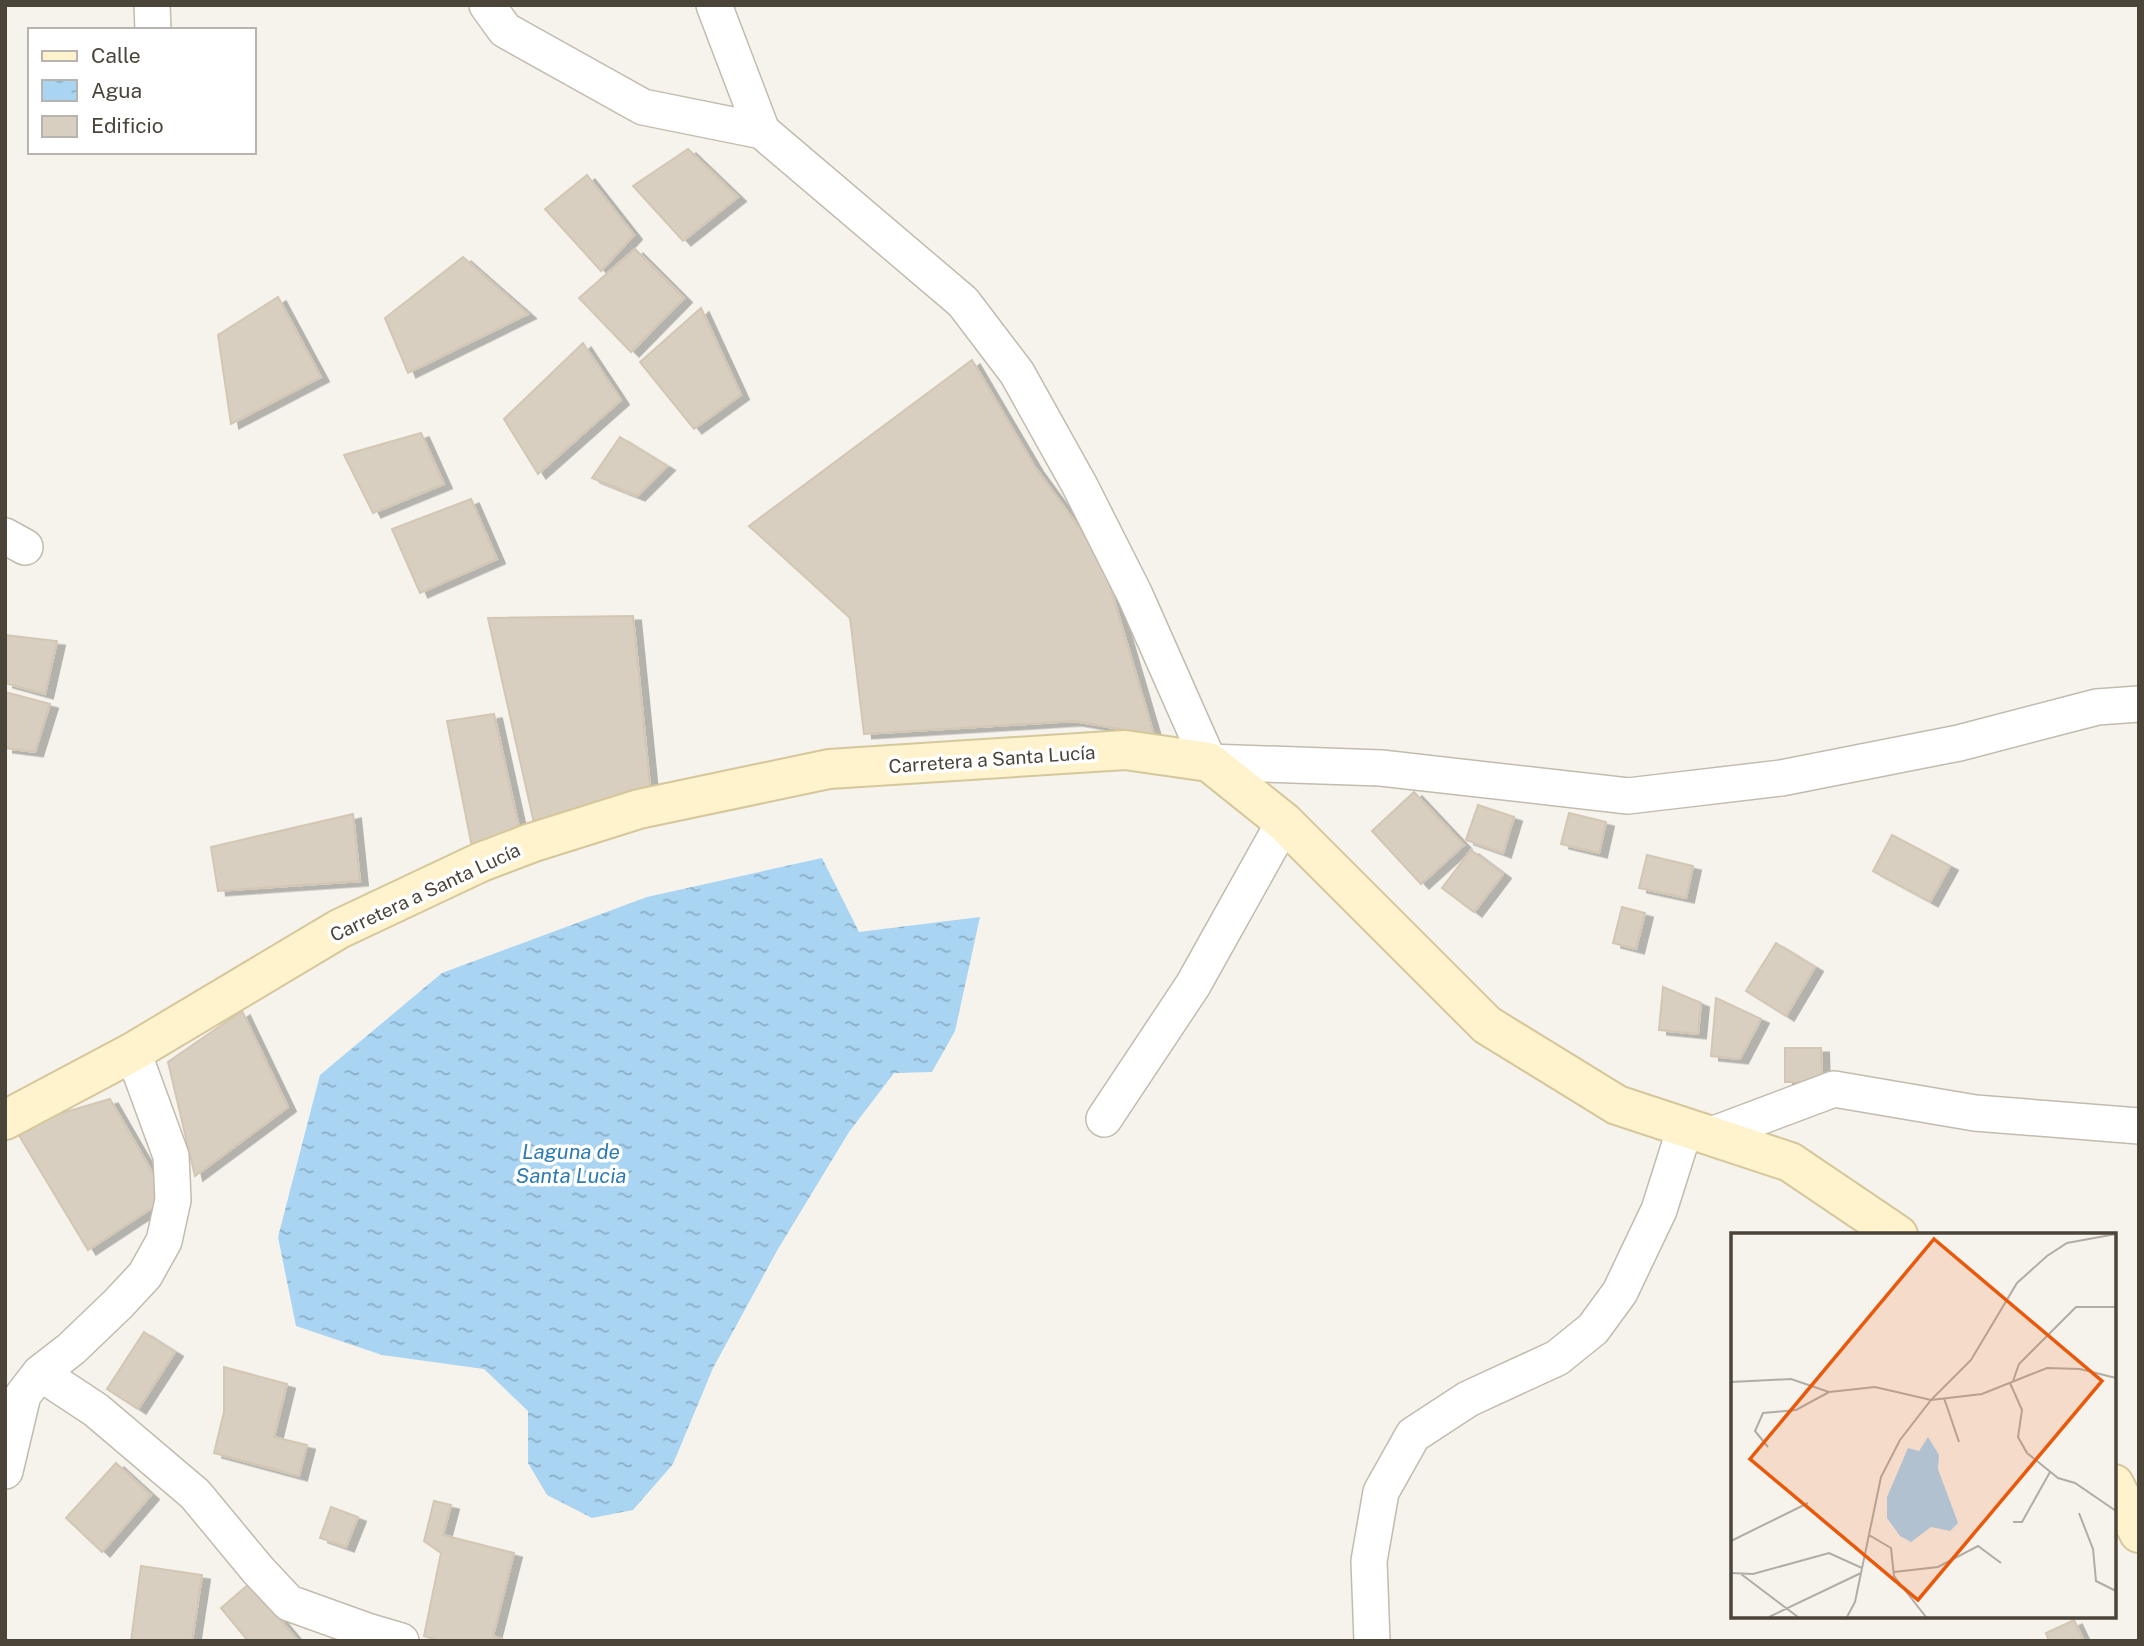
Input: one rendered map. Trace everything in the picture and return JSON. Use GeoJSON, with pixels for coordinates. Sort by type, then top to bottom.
{"type":"FeatureCollection","features":[{"type":"Feature","properties":{"kind":"main road","name":"Carretera a Santa Lucía"},"geometry":{"type":"LineString","coordinates":[[5,1120],[133,1052],[339,929],[481,862],[531,843],[639,809],[829,769],[1125,750],[1209,762]]}},
{"type":"Feature","properties":{"kind":"main road"},"geometry":{"type":"LineString","coordinates":[[1209,762],[1284,822],[1487,1025],[1617,1105],[1790,1162],[1895,1233]]}},
{"type":"Feature","properties":{"kind":"main road"},"geometry":{"type":"LineString","coordinates":[[2116,1488],[2139,1533]]}},
{"type":"Feature","properties":{"kind":"street"},"geometry":{"type":"LineString","coordinates":[[152,5],[153,28]]}},
{"type":"Feature","properties":{"kind":"street"},"geometry":{"type":"LineString","coordinates":[[487,5],[505,30],[643,107],[762,131]]}},
{"type":"Feature","properties":{"kind":"street"},"geometry":{"type":"LineString","coordinates":[[714,5],[762,131],[963,302],[1017,373],[1080,486],[1135,595],[1209,762],[1381,768],[1628,796],[1781,778],[1959,743],[2097,707],[2139,704]]}},
{"type":"Feature","properties":{"kind":"street"},"geometry":{"type":"LineString","coordinates":[[1104,1119],[1193,985],[1284,822]]}},
{"type":"Feature","properties":{"kind":"street"},"geometry":{"type":"LineString","coordinates":[[5,1471],[23,1395],[40,1373],[71,1349],[145,1275],[164,1241],[173,1200],[171,1156],[133,1052]]}},
{"type":"Feature","properties":{"kind":"street"},"geometry":{"type":"LineString","coordinates":[[1372,1641],[1369,1561],[1381,1492],[1413,1435],[1468,1399],[1557,1358],[1593,1329],[1620,1292],[1697,1132],[1834,1089],[1975,1113],[2139,1126]]}},
{"type":"Feature","properties":{"kind":"street"},"geometry":{"type":"LineString","coordinates":[[40,1373],[96,1410],[195,1494],[289,1603],[401,1641]]}},
{"type":"Feature","properties":{"kind":"water","name":"Laguna de Santa Lucia"},"geometry":{"type":"Polygon","coordinates":[[[822,858],[859,932],[980,917],[955,1031],[932,1072],[894,1073],[849,1132],[778,1249],[713,1368],[673,1464],[633,1510],[592,1518],[547,1495],[528,1463],[528,1411],[484,1369],[382,1355],[296,1326],[278,1237],[320,1075],[442,973],[647,897],[822,858]]]}},
{"type":"Feature","properties":{"kind":"building"},"geometry":{"type":"Polygon","coordinates":[[[688,149],[738,197],[683,241],[633,186],[688,149]]]}},
{"type":"Feature","properties":{"kind":"building"},"geometry":{"type":"Polygon","coordinates":[[[587,175],[634,235],[601,271],[545,209],[587,175]]]}},
{"type":"Feature","properties":{"kind":"building"},"geometry":{"type":"Polygon","coordinates":[[[635,249],[684,298],[631,352],[579,298],[635,249]]]}},
{"type":"Feature","properties":{"kind":"building"},"geometry":{"type":"Polygon","coordinates":[[[463,257],[528,314],[408,373],[385,318],[463,257]]]}},
{"type":"Feature","properties":{"kind":"building"},"geometry":{"type":"Polygon","coordinates":[[[278,297],[321,377],[231,424],[218,335],[278,297]]]}},
{"type":"Feature","properties":{"kind":"building"},"geometry":{"type":"Polygon","coordinates":[[[701,308],[741,395],[694,429],[640,362],[701,308]]]}},
{"type":"Feature","properties":{"kind":"building"},"geometry":{"type":"Polygon","coordinates":[[[583,343],[621,400],[538,474],[504,419],[583,343]]]}},
{"type":"Feature","properties":{"kind":"building"},"geometry":{"type":"Polygon","coordinates":[[[972,360],[1035,467],[1102,559],[1154,735],[1074,721],[864,734],[850,618],[749,526],[972,360]]]}},
{"type":"Feature","properties":{"kind":"building"},"geometry":{"type":"Polygon","coordinates":[[[421,433],[444,484],[373,513],[344,455],[421,433]]]}},
{"type":"Feature","properties":{"kind":"building"},"geometry":{"type":"Polygon","coordinates":[[[620,437],[667,466],[637,496],[592,478],[620,437]]]}},
{"type":"Feature","properties":{"kind":"building"},"geometry":{"type":"Polygon","coordinates":[[[471,499],[497,559],[420,593],[392,529],[471,499]]]}},
{"type":"Feature","properties":{"kind":"building"},"geometry":{"type":"Polygon","coordinates":[[[633,616],[650,786],[534,823],[488,618],[633,616]]]}},
{"type":"Feature","properties":{"kind":"building"},"geometry":{"type":"Polygon","coordinates":[[[5,635],[57,641],[45,694],[5,683],[5,635]]]}},
{"type":"Feature","properties":{"kind":"building"},"geometry":{"type":"Polygon","coordinates":[[[5,692],[50,704],[35,752],[5,748],[5,692]]]}},
{"type":"Feature","properties":{"kind":"building"},"geometry":{"type":"Polygon","coordinates":[[[494,714],[519,827],[472,847],[447,721],[494,714]]]}},
{"type":"Feature","properties":{"kind":"building"},"geometry":{"type":"Polygon","coordinates":[[[1414,792],[1464,845],[1421,884],[1372,831],[1414,792]]]}},
{"type":"Feature","properties":{"kind":"building"},"geometry":{"type":"Polygon","coordinates":[[[1478,805],[1514,817],[1503,853],[1466,840],[1478,805]]]}},
{"type":"Feature","properties":{"kind":"building"},"geometry":{"type":"Polygon","coordinates":[[[1569,813],[1606,822],[1599,853],[1561,844],[1569,813]]]}},
{"type":"Feature","properties":{"kind":"building"},"geometry":{"type":"Polygon","coordinates":[[[353,814],[360,881],[218,891],[211,847],[353,814]]]}},
{"type":"Feature","properties":{"kind":"building"},"geometry":{"type":"Polygon","coordinates":[[[1892,835],[1950,866],[1930,902],[1873,871],[1892,835]]]}},
{"type":"Feature","properties":{"kind":"building"},"geometry":{"type":"Polygon","coordinates":[[[1471,850],[1503,874],[1474,912],[1442,888],[1471,850]]]}},
{"type":"Feature","properties":{"kind":"building"},"geometry":{"type":"Polygon","coordinates":[[[1647,855],[1693,866],[1686,898],[1639,888],[1647,855]]]}},
{"type":"Feature","properties":{"kind":"building"},"geometry":{"type":"Polygon","coordinates":[[[1622,907],[1645,913],[1636,949],[1613,943],[1622,907]]]}},
{"type":"Feature","properties":{"kind":"building"},"geometry":{"type":"Polygon","coordinates":[[[1776,943],[1815,967],[1786,1016],[1746,991],[1776,943]]]}},
{"type":"Feature","properties":{"kind":"building"},"geometry":{"type":"Polygon","coordinates":[[[1663,987],[1701,1003],[1698,1034],[1659,1030],[1663,987]]]}},
{"type":"Feature","properties":{"kind":"building"},"geometry":{"type":"Polygon","coordinates":[[[1716,998],[1761,1019],[1740,1059],[1711,1056],[1716,998]]]}},
{"type":"Feature","properties":{"kind":"building"},"geometry":{"type":"Polygon","coordinates":[[[242,1011],[288,1107],[195,1176],[168,1062],[242,1011]]]}},
{"type":"Feature","properties":{"kind":"building"},"geometry":{"type":"Polygon","coordinates":[[[1785,1048],[1821,1048],[1822,1082],[1785,1082],[1785,1048]]]}},
{"type":"Feature","properties":{"kind":"building"},"geometry":{"type":"Polygon","coordinates":[[[110,1099],[167,1198],[88,1250],[14,1127],[110,1099]]]}},
{"type":"Feature","properties":{"kind":"building"},"geometry":{"type":"Polygon","coordinates":[[[144,1332],[175,1352],[138,1409],[107,1389],[144,1332]]]}},
{"type":"Feature","properties":{"kind":"building"},"geometry":{"type":"Polygon","coordinates":[[[224,1367],[287,1384],[274,1437],[307,1445],[299,1476],[214,1453],[224,1412],[224,1367]]]}},
{"type":"Feature","properties":{"kind":"building"},"geometry":{"type":"Polygon","coordinates":[[[116,1463],[151,1495],[102,1552],[66,1518],[116,1463]]]}},
{"type":"Feature","properties":{"kind":"building"},"geometry":{"type":"Polygon","coordinates":[[[434,1501],[451,1505],[443,1535],[514,1553],[493,1636],[507,1641],[439,1641],[424,1636],[441,1553],[424,1541],[434,1501]]]}},
{"type":"Feature","properties":{"kind":"building"},"geometry":{"type":"Polygon","coordinates":[[[331,1507],[358,1517],[346,1547],[320,1538],[331,1507]]]}},
{"type":"Feature","properties":{"kind":"building"},"geometry":{"type":"Polygon","coordinates":[[[141,1566],[202,1575],[192,1641],[131,1641],[141,1566]]]}},
{"type":"Feature","properties":{"kind":"building"},"geometry":{"type":"Polygon","coordinates":[[[250,1583],[298,1641],[248,1641],[221,1608],[250,1583]]]}},
{"type":"Feature","properties":{"kind":"building"},"geometry":{"type":"Polygon","coordinates":[[[2074,1620],[2084,1641],[2049,1641],[2046,1633],[2074,1620]]]}}]}
